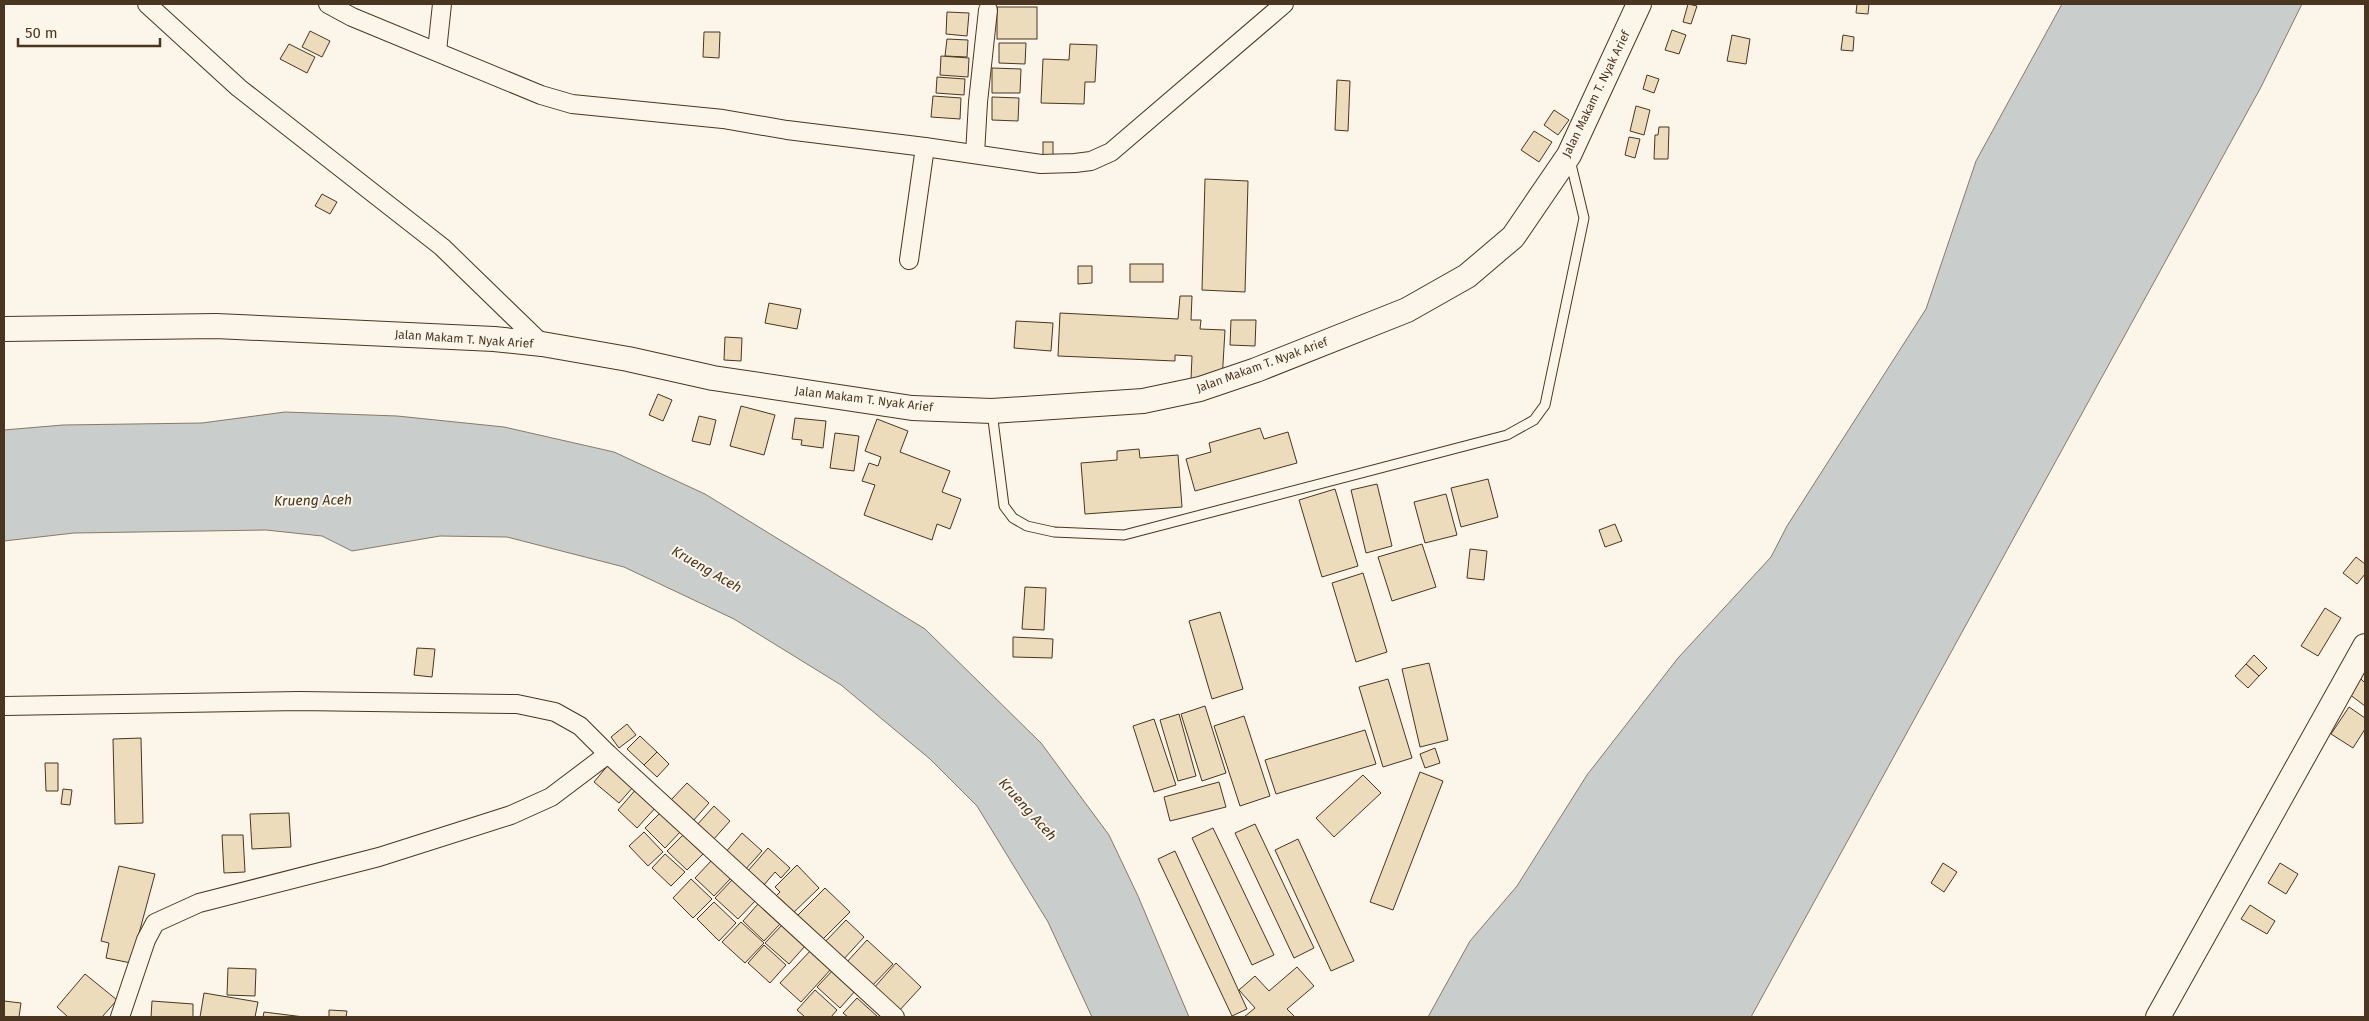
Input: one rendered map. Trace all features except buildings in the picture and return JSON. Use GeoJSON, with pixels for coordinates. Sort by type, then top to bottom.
{"type":"FeatureCollection","features":[{"type":"Feature","properties":{"kind":"street"},"geometry":{"type":"LineString","coordinates":[[147,4],[239,88],[442,247],[542,344]]}},
{"type":"Feature","properties":{"kind":"street"},"geometry":{"type":"LineString","coordinates":[[328,4],[352,17],[541,95],[572,104],[723,119],[1041,164],[1075,164],[1091,161],[1111,152],[1284,4]]}},
{"type":"Feature","properties":{"kind":"street"},"geometry":{"type":"LineString","coordinates":[[437,51],[442,4]]}},
{"type":"Feature","properties":{"kind":"street","name":"Jalan Makam T. Nyak Arief"},"geometry":{"type":"LineString","coordinates":[[4,329],[216,326],[494,339],[542,344],[628,359],[713,378],[912,408],[992,411],[1143,401],[1200,390],[1256,370],[1407,310],[1467,276],[1513,237],[1569,155],[1639,4]]}},
{"type":"Feature","properties":{"kind":"street"},"geometry":{"type":"LineString","coordinates":[[975,154],[978,102],[988,10]]}},
{"type":"Feature","properties":{"kind":"street"},"geometry":{"type":"LineString","coordinates":[[909,260],[924,146]]}},
{"type":"Feature","properties":{"kind":"street"},"geometry":{"type":"LineString","coordinates":[[2158,1017],[2365,646]]}},
{"type":"Feature","properties":{"kind":"street"},"geometry":{"type":"LineString","coordinates":[[4,706],[299,701],[517,704],[555,712],[580,726],[608,754],[895,1017]]}},
{"type":"Feature","properties":{"kind":"street"},"geometry":{"type":"LineString","coordinates":[[120,1017],[146,940],[155,923],[199,903],[379,857],[511,815],[551,797],[608,754]]}},
{"type":"Feature","properties":{"kind":"lane"},"geometry":{"type":"LineString","coordinates":[[992,411],[1004,506],[1013,518],[1027,526],[1054,532],[1124,535],[1507,435],[1534,420],[1545,405],[1584,218],[1569,155]]}},
{"type":"Feature","properties":{"kind":"water"},"geometry":{"type":"Polygon","coordinates":[[[2062,4],[2302,4],[2261,87],[1751,1017],[1428,1017],[1470,941],[1517,886],[1587,775],[1678,658],[1771,557],[1787,526],[1926,309],[1976,161],[2062,4]]]}},
{"type":"Feature","properties":{"kind":"water","name":"Krueng Aceh"},"geometry":{"type":"Polygon","coordinates":[[[285,412],[397,416],[504,427],[614,452],[705,494],[925,629],[1041,743],[1109,835],[1138,896],[1189,1017],[1092,1017],[1048,922],[977,806],[930,759],[841,685],[734,619],[624,567],[507,537],[440,536],[352,551],[322,536],[266,530],[74,533],[4,541],[4,430],[63,425],[202,423],[285,412]]]}}]}
